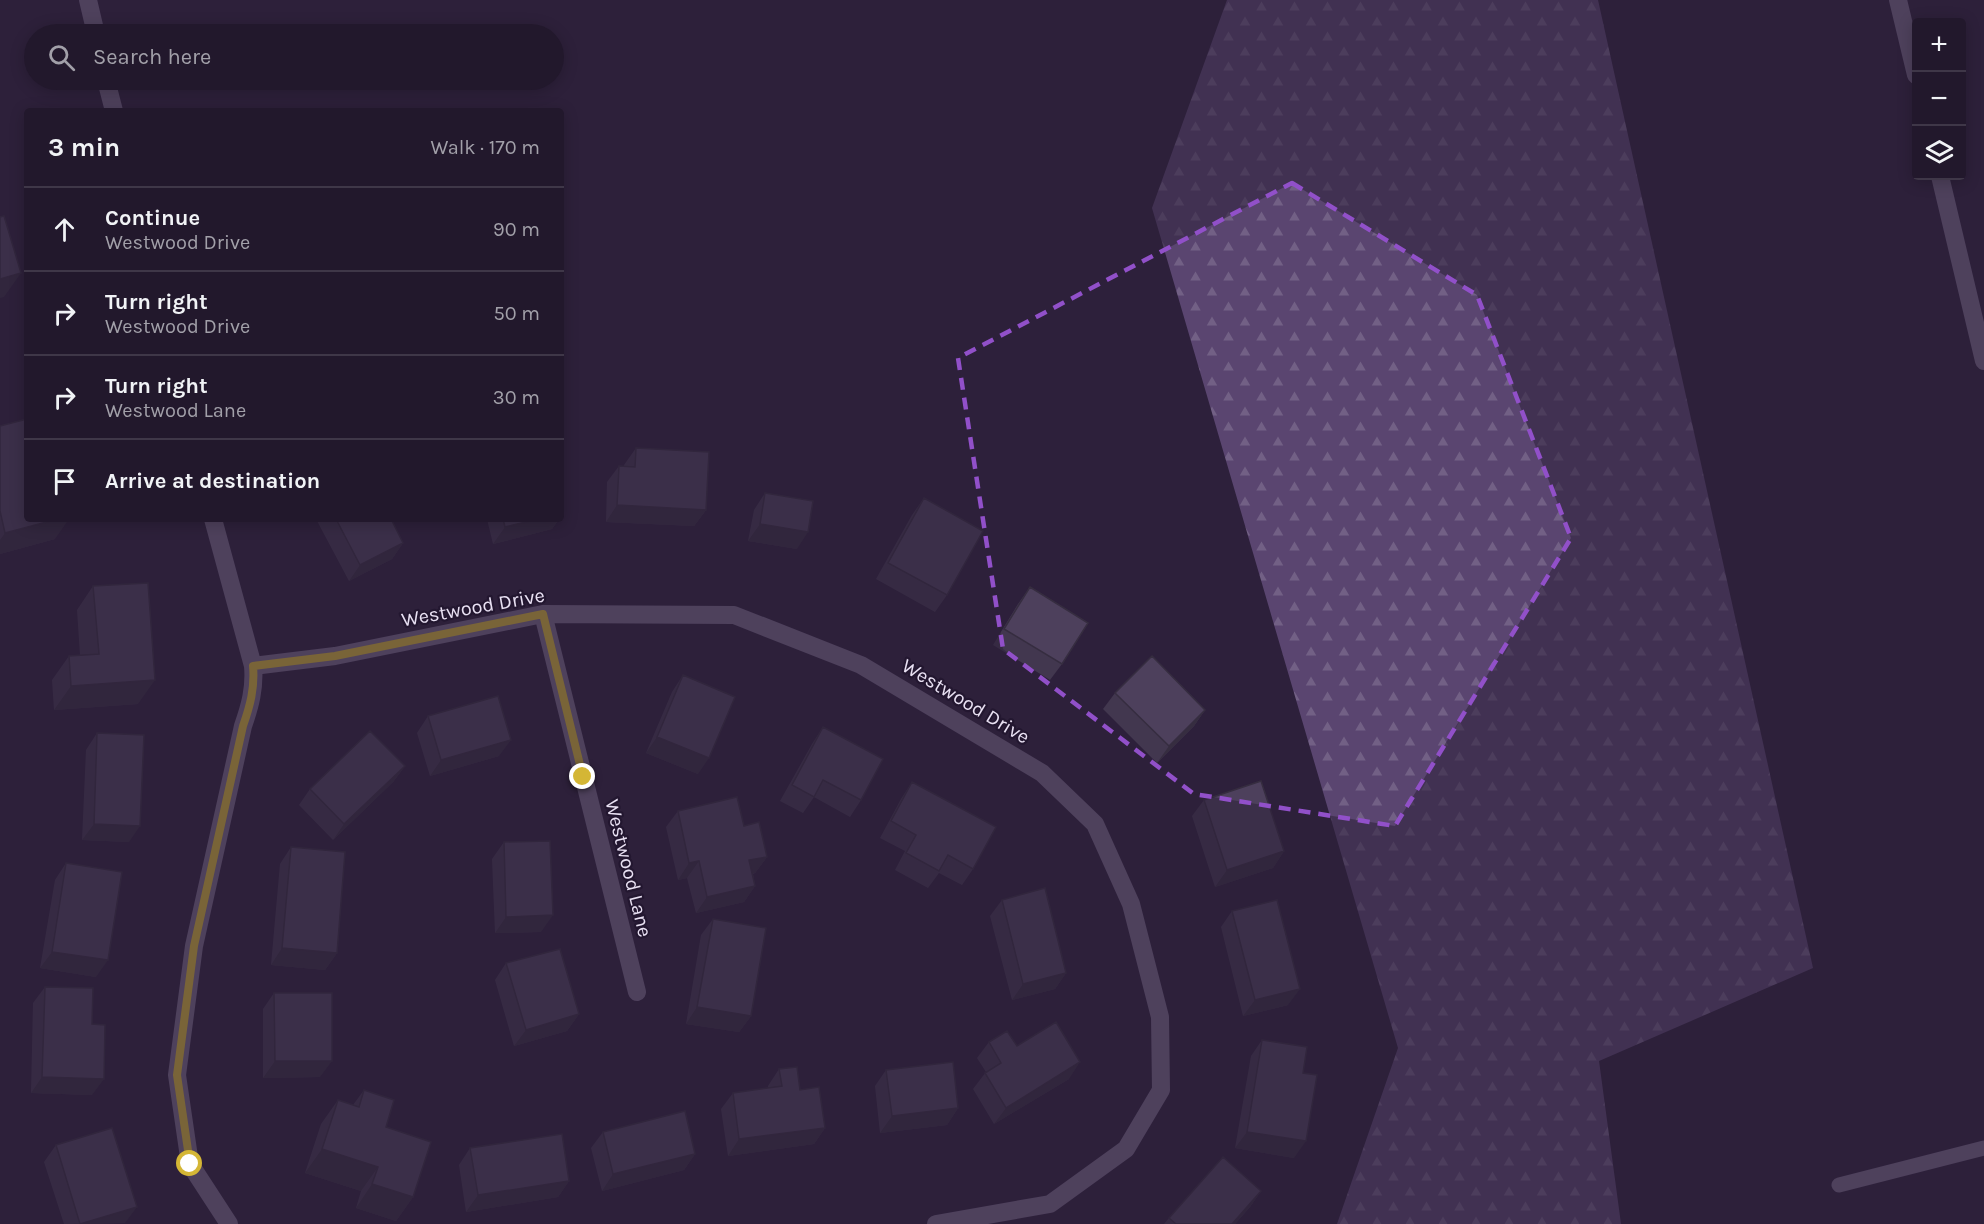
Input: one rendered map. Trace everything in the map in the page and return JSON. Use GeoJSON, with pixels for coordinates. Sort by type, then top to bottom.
{"type":"FeatureCollection","features":[{"type":"Feature","properties":{"kind":"street"},"geometry":{"type":"LineString","coordinates":[[88,0],[94,24]]}},
{"type":"Feature","properties":{"kind":"street"},"geometry":{"type":"LineString","coordinates":[[1898,0],[1916,72]]}},
{"type":"Feature","properties":{"kind":"street"},"geometry":{"type":"LineString","coordinates":[[109,90],[113,108]]}},
{"type":"Feature","properties":{"kind":"street"},"geometry":{"type":"LineString","coordinates":[[1941,180],[1984,360]]}},
{"type":"Feature","properties":{"kind":"street"},"geometry":{"type":"LineString","coordinates":[[214,522],[253,666],[254,681],[252,698],[243,726],[194,946],[177,1075],[190,1164],[229,1224]]}},
{"type":"Feature","properties":{"kind":"street","name":"Westwood Drive"},"geometry":{"type":"LineString","coordinates":[[253,666],[335,656],[543,614],[734,615],[861,665],[1042,772],[1095,824],[1131,904],[1160,1017],[1161,1090],[1126,1149],[1050,1204],[936,1224]]}},
{"type":"Feature","properties":{"kind":"street","name":"Westwood Lane"},"geometry":{"type":"LineString","coordinates":[[543,614],[637,992]]}},
{"type":"Feature","properties":{"kind":"lane"},"geometry":{"type":"LineString","coordinates":[[1839,1185],[1984,1148]]}},
{"type":"Feature","properties":{"kind":"highlighted area"},"geometry":{"type":"Polygon","coordinates":[[[1292,183],[1477,295],[1571,538],[1395,826],[1194,794],[1003,649],[958,358],[1292,183]]]}},
{"type":"Feature","properties":{"kind":"green space"},"geometry":{"type":"Polygon","coordinates":[[[1227,0],[1598,0],[1813,968],[1599,1061],[1621,1224],[1337,1224],[1398,1048],[1152,208],[1227,0]]]}},
{"type":"Feature","properties":{"kind":"building"},"geometry":{"type":"Polygon","coordinates":[[[4,216],[21,273],[0,279],[0,217],[4,216]]]}},
{"type":"Feature","properties":{"kind":"building"},"geometry":{"type":"Polygon","coordinates":[[[24,420],[24,522],[47,522],[5,533],[0,511],[0,426],[24,420]]]}},
{"type":"Feature","properties":{"kind":"building"},"geometry":{"type":"Polygon","coordinates":[[[636,448],[709,452],[706,510],[617,505],[619,466],[635,467],[636,448]]]}},
{"type":"Feature","properties":{"kind":"building"},"geometry":{"type":"Polygon","coordinates":[[[765,493],[813,501],[808,532],[760,524],[765,493]]]}},
{"type":"Feature","properties":{"kind":"building"},"geometry":{"type":"Polygon","coordinates":[[[924,498],[983,531],[947,595],[888,563],[924,498]]]}},
{"type":"Feature","properties":{"kind":"building"},"geometry":{"type":"Polygon","coordinates":[[[338,522],[392,522],[403,543],[360,565],[338,522]]]}},
{"type":"Feature","properties":{"kind":"building"},"geometry":{"type":"Polygon","coordinates":[[[504,522],[526,522],[505,527],[504,522]]]}},
{"type":"Feature","properties":{"kind":"building"},"geometry":{"type":"Polygon","coordinates":[[[148,583],[155,680],[71,686],[69,656],[99,654],[93,586],[148,583]]]}},
{"type":"Feature","properties":{"kind":"building"},"geometry":{"type":"Polygon","coordinates":[[[1030,587],[1088,623],[1062,664],[1004,629],[1030,587]]]}},
{"type":"Feature","properties":{"kind":"building"},"geometry":{"type":"Polygon","coordinates":[[[1152,656],[1205,710],[1169,746],[1115,693],[1152,656]]]}},
{"type":"Feature","properties":{"kind":"building"},"geometry":{"type":"Polygon","coordinates":[[[683,675],[735,697],[709,758],[657,737],[683,675]]]}},
{"type":"Feature","properties":{"kind":"building"},"geometry":{"type":"Polygon","coordinates":[[[498,696],[511,740],[441,760],[428,716],[498,696]]]}},
{"type":"Feature","properties":{"kind":"building"},"geometry":{"type":"Polygon","coordinates":[[[823,727],[883,759],[861,800],[823,780],[814,797],[792,785],[823,727]]]}},
{"type":"Feature","properties":{"kind":"building"},"geometry":{"type":"Polygon","coordinates":[[[370,731],[405,766],[344,824],[310,789],[370,731]]]}},
{"type":"Feature","properties":{"kind":"building"},"geometry":{"type":"Polygon","coordinates":[[[97,733],[144,735],[140,826],[94,824],[97,733]]]}},
{"type":"Feature","properties":{"kind":"building"},"geometry":{"type":"Polygon","coordinates":[[[1261,781],[1284,851],[1227,870],[1204,800],[1261,781]]]}},
{"type":"Feature","properties":{"kind":"building"},"geometry":{"type":"Polygon","coordinates":[[[912,782],[996,827],[973,869],[948,855],[939,871],[906,853],[916,835],[891,821],[912,782]]]}},
{"type":"Feature","properties":{"kind":"building"},"geometry":{"type":"Polygon","coordinates":[[[737,797],[744,826],[759,822],[767,857],[749,860],[755,886],[707,897],[699,861],[689,863],[678,811],[737,797]]]}},
{"type":"Feature","properties":{"kind":"building"},"geometry":{"type":"Polygon","coordinates":[[[550,841],[553,915],[506,917],[504,842],[550,841]]]}},
{"type":"Feature","properties":{"kind":"building"},"geometry":{"type":"Polygon","coordinates":[[[291,847],[345,852],[337,953],[282,948],[291,847]]]}},
{"type":"Feature","properties":{"kind":"building"},"geometry":{"type":"Polygon","coordinates":[[[66,863],[122,872],[108,960],[52,952],[66,863]]]}},
{"type":"Feature","properties":{"kind":"building"},"geometry":{"type":"Polygon","coordinates":[[[1045,888],[1066,973],[1023,984],[1002,900],[1045,888]]]}},
{"type":"Feature","properties":{"kind":"building"},"geometry":{"type":"Polygon","coordinates":[[[1277,900],[1300,989],[1255,1000],[1232,911],[1277,900]]]}},
{"type":"Feature","properties":{"kind":"building"},"geometry":{"type":"Polygon","coordinates":[[[713,919],[766,928],[751,1016],[697,1007],[713,919]]]}},
{"type":"Feature","properties":{"kind":"building"},"geometry":{"type":"Polygon","coordinates":[[[560,949],[579,1014],[526,1030],[506,963],[560,949]]]}},
{"type":"Feature","properties":{"kind":"building"},"geometry":{"type":"Polygon","coordinates":[[[45,987],[93,988],[92,1024],[105,1025],[104,1079],[42,1077],[45,987]]]}},
{"type":"Feature","properties":{"kind":"building"},"geometry":{"type":"Polygon","coordinates":[[[274,993],[332,993],[332,1061],[275,1061],[274,993]]]}},
{"type":"Feature","properties":{"kind":"building"},"geometry":{"type":"Polygon","coordinates":[[[1056,1022],[1080,1062],[1006,1108],[985,1073],[1001,1063],[989,1042],[1007,1031],[1017,1046],[1056,1022]]]}},
{"type":"Feature","properties":{"kind":"building"},"geometry":{"type":"Polygon","coordinates":[[[1262,1040],[1307,1047],[1303,1073],[1317,1075],[1306,1141],[1247,1132],[1262,1040]]]}},
{"type":"Feature","properties":{"kind":"building"},"geometry":{"type":"Polygon","coordinates":[[[953,1062],[958,1108],[892,1116],[886,1070],[953,1062]]]}},
{"type":"Feature","properties":{"kind":"building"},"geometry":{"type":"Polygon","coordinates":[[[797,1067],[800,1090],[819,1087],[825,1128],[739,1139],[733,1093],[782,1086],[779,1069],[797,1067]]]}},
{"type":"Feature","properties":{"kind":"building"},"geometry":{"type":"Polygon","coordinates":[[[364,1090],[394,1100],[386,1127],[431,1142],[413,1197],[372,1184],[378,1167],[322,1149],[338,1100],[359,1107],[364,1090]]]}},
{"type":"Feature","properties":{"kind":"building"},"geometry":{"type":"Polygon","coordinates":[[[685,1111],[695,1154],[613,1174],[603,1132],[685,1111]]]}},
{"type":"Feature","properties":{"kind":"building"},"geometry":{"type":"Polygon","coordinates":[[[112,1128],[137,1207],[80,1224],[56,1145],[112,1128]]]}},
{"type":"Feature","properties":{"kind":"building"},"geometry":{"type":"Polygon","coordinates":[[[562,1134],[569,1181],[478,1195],[470,1148],[562,1134]]]}},
{"type":"Feature","properties":{"kind":"building"},"geometry":{"type":"Polygon","coordinates":[[[1223,1157],[1261,1191],[1232,1224],[1176,1224],[1169,1218],[1223,1157]]]}},
{"type":"Feature","properties":{"kind":"route"},"geometry":{"type":"LineString","coordinates":[[190,1164],[177,1075],[194,946],[243,726],[252,698],[253,666],[335,656],[543,614],[583,777]]}}]}
